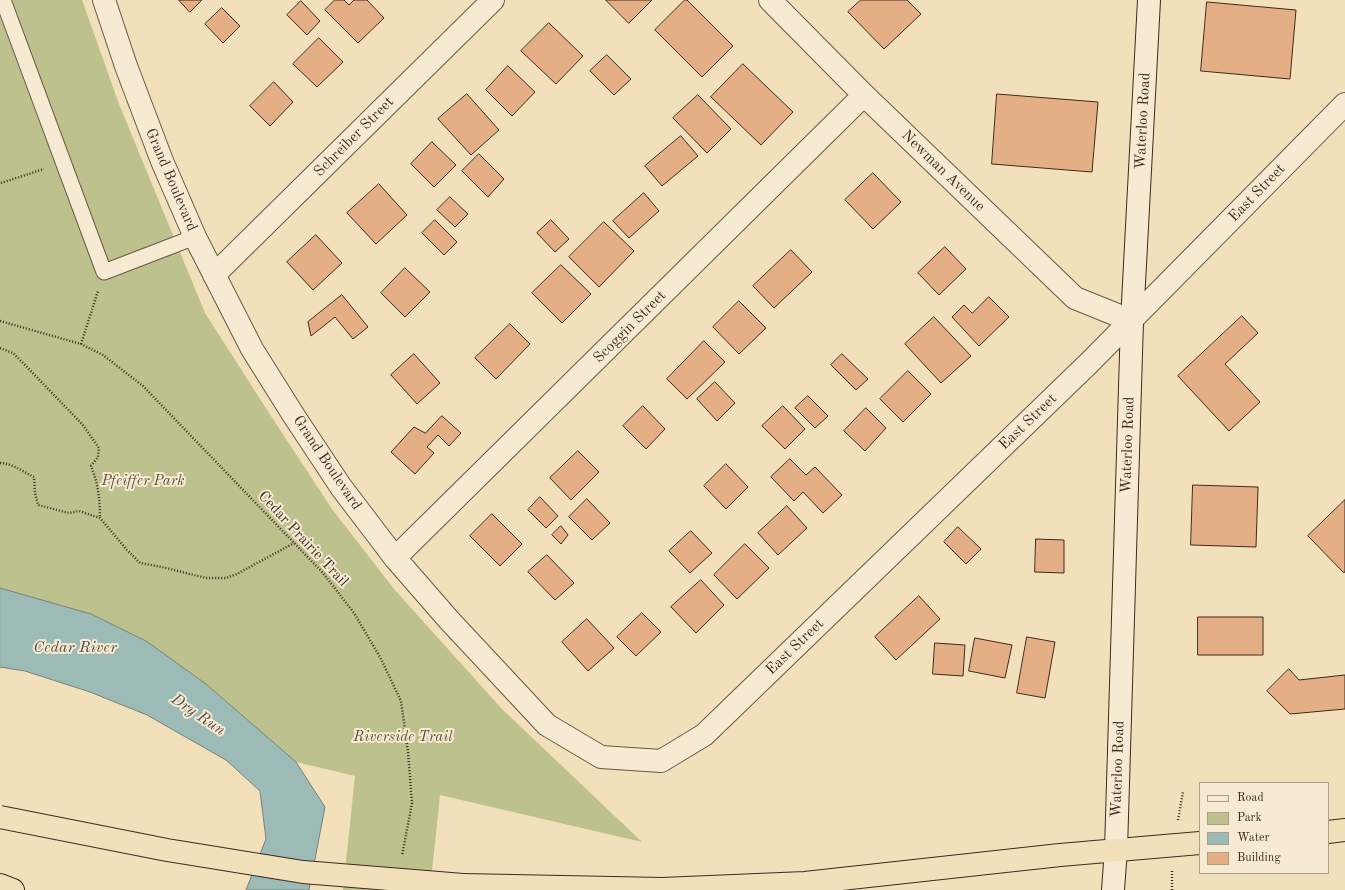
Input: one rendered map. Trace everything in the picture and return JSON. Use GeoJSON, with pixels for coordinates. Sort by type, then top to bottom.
{"type":"FeatureCollection","features":[{"type":"Feature","properties":{"kind":"highway"},"geometry":{"type":"LineString","coordinates":[[0,817],[167,850],[303,872],[463,885],[662,889],[805,883],[957,865],[1116,849],[1199,843]]}},
{"type":"Feature","properties":{"kind":"highway"},"geometry":{"type":"LineString","coordinates":[[1329,832],[1345,830]]}},
{"type":"Feature","properties":{"kind":"highway"},"geometry":{"type":"LineString","coordinates":[[0,885],[13,890]]}},
{"type":"Feature","properties":{"kind":"street","name":"Grand Boulevard"},"geometry":{"type":"LineString","coordinates":[[104,0],[126,66],[162,161],[195,237],[252,349],[341,487],[395,558],[449,620],[548,725],[601,757],[661,761],[704,735]]}},
{"type":"Feature","properties":{"kind":"street","name":"Schreiber Street"},"geometry":{"type":"LineString","coordinates":[[214,275],[493,0]]}},
{"type":"Feature","properties":{"kind":"street","name":"Newman Avenue"},"geometry":{"type":"LineString","coordinates":[[770,0],[864,95],[1075,298],[1132,321]]}},
{"type":"Feature","properties":{"kind":"street","name":"Waterloo Road"},"geometry":{"type":"LineString","coordinates":[[1113,890],[1116,849],[1132,321],[1150,0]]}},
{"type":"Feature","properties":{"kind":"street","name":"Scoggin Street"},"geometry":{"type":"LineString","coordinates":[[395,558],[864,95]]}},
{"type":"Feature","properties":{"kind":"street","name":"East Street"},"geometry":{"type":"LineString","coordinates":[[704,735],[1132,321],[1345,104]]}},
{"type":"Feature","properties":{"kind":"lane"},"geometry":{"type":"LineString","coordinates":[[3,0],[104,272],[195,237]]}},
{"type":"Feature","properties":{"kind":"path"},"geometry":{"type":"LineString","coordinates":[[1,183],[63,163]]}},
{"type":"Feature","properties":{"kind":"path"},"geometry":{"type":"LineString","coordinates":[[81,344],[104,272]]}},
{"type":"Feature","properties":{"kind":"path","name":"Cedar Prairie Trail"},"geometry":{"type":"LineString","coordinates":[[0,321],[81,344],[103,355],[143,386],[323,573],[354,613],[380,657],[401,701],[408,752],[412,803],[401,864]]}},
{"type":"Feature","properties":{"kind":"path"},"geometry":{"type":"LineString","coordinates":[[0,348],[13,353],[26,366],[82,424],[100,448],[98,457],[91,466],[100,502],[100,518]]}},
{"type":"Feature","properties":{"kind":"path"},"geometry":{"type":"LineString","coordinates":[[0,463],[14,466],[34,477],[35,493],[38,505],[69,513],[79,511],[100,518],[140,563],[162,566],[206,578],[226,578],[237,574],[294,543]]}},
{"type":"Feature","properties":{"kind":"green space","name":"Pfeiffer Park"},"geometry":{"type":"Polygon","coordinates":[[[0,0],[82,0],[119,104],[205,313],[332,509],[394,589],[501,708],[642,842],[440,795],[430,890],[343,890],[355,776],[296,762],[206,684],[146,641],[91,614],[0,588],[0,0]]]}},
{"type":"Feature","properties":{"kind":"water","name":"Cedar River"},"geometry":{"type":"Polygon","coordinates":[[[0,588],[91,614],[146,641],[206,684],[296,762],[325,807],[309,890],[246,890],[266,839],[260,791],[226,760],[147,715],[90,692],[25,671],[0,667],[0,588]]]}},
{"type":"Feature","properties":{"kind":"building"},"geometry":{"type":"Polygon","coordinates":[[[179,0],[202,0],[190,12],[179,0]]]}},
{"type":"Feature","properties":{"kind":"building"},"geometry":{"type":"Polygon","coordinates":[[[335,0],[344,0],[349,5],[354,0],[367,0],[384,18],[358,43],[325,10],[335,0]]]}},
{"type":"Feature","properties":{"kind":"building"},"geometry":{"type":"Polygon","coordinates":[[[606,0],[652,0],[629,23],[606,0]]]}},
{"type":"Feature","properties":{"kind":"building"},"geometry":{"type":"Polygon","coordinates":[[[685,0],[687,0],[733,46],[702,77],[655,30],[685,0]]]}},
{"type":"Feature","properties":{"kind":"building"},"geometry":{"type":"Polygon","coordinates":[[[861,0],[907,0],[921,14],[884,49],[848,12],[861,0]]]}},
{"type":"Feature","properties":{"kind":"building"},"geometry":{"type":"Polygon","coordinates":[[[301,1],[320,21],[307,35],[287,15],[301,1]]]}},
{"type":"Feature","properties":{"kind":"building"},"geometry":{"type":"Polygon","coordinates":[[[1207,2],[1296,10],[1290,79],[1201,71],[1207,2]]]}},
{"type":"Feature","properties":{"kind":"building"},"geometry":{"type":"Polygon","coordinates":[[[222,8],[240,26],[223,43],[205,24],[222,8]]]}},
{"type":"Feature","properties":{"kind":"building"},"geometry":{"type":"Polygon","coordinates":[[[549,23],[583,56],[556,84],[521,51],[549,23]]]}},
{"type":"Feature","properties":{"kind":"building"},"geometry":{"type":"Polygon","coordinates":[[[319,38],[343,62],[317,87],[293,64],[319,38]]]}},
{"type":"Feature","properties":{"kind":"building"},"geometry":{"type":"Polygon","coordinates":[[[607,55],[631,79],[614,95],[590,71],[607,55]]]}},
{"type":"Feature","properties":{"kind":"building"},"geometry":{"type":"Polygon","coordinates":[[[743,64],[793,112],[761,145],[711,97],[743,64]]]}},
{"type":"Feature","properties":{"kind":"building"},"geometry":{"type":"Polygon","coordinates":[[[508,66],[535,92],[512,116],[486,90],[508,66]]]}},
{"type":"Feature","properties":{"kind":"building"},"geometry":{"type":"Polygon","coordinates":[[[274,82],[293,102],[270,126],[250,106],[274,82]]]}},
{"type":"Feature","properties":{"kind":"building"},"geometry":{"type":"Polygon","coordinates":[[[467,94],[499,130],[471,155],[438,119],[467,94]]]}},
{"type":"Feature","properties":{"kind":"building"},"geometry":{"type":"Polygon","coordinates":[[[997,94],[1098,102],[1092,172],[992,164],[997,94]]]}},
{"type":"Feature","properties":{"kind":"building"},"geometry":{"type":"Polygon","coordinates":[[[698,95],[731,129],[707,153],[673,118],[698,95]]]}},
{"type":"Feature","properties":{"kind":"building"},"geometry":{"type":"Polygon","coordinates":[[[681,136],[698,156],[662,186],[645,166],[681,136]]]}},
{"type":"Feature","properties":{"kind":"building"},"geometry":{"type":"Polygon","coordinates":[[[432,142],[456,165],[434,187],[411,164],[432,142]]]}},
{"type":"Feature","properties":{"kind":"building"},"geometry":{"type":"Polygon","coordinates":[[[479,154],[504,179],[488,197],[462,171],[479,154]]]}},
{"type":"Feature","properties":{"kind":"building"},"geometry":{"type":"Polygon","coordinates":[[[873,173],[901,202],[873,229],[845,200],[873,173]]]}},
{"type":"Feature","properties":{"kind":"building"},"geometry":{"type":"Polygon","coordinates":[[[379,184],[407,215],[376,244],[347,213],[379,184]]]}},
{"type":"Feature","properties":{"kind":"building"},"geometry":{"type":"Polygon","coordinates":[[[644,193],[659,211],[629,238],[613,221],[644,193]]]}},
{"type":"Feature","properties":{"kind":"building"},"geometry":{"type":"Polygon","coordinates":[[[450,197],[468,214],[455,227],[437,210],[450,197]]]}},
{"type":"Feature","properties":{"kind":"building"},"geometry":{"type":"Polygon","coordinates":[[[435,220],[457,242],[444,255],[422,233],[435,220]]]}},
{"type":"Feature","properties":{"kind":"building"},"geometry":{"type":"Polygon","coordinates":[[[551,220],[569,239],[555,252],[537,233],[551,220]]]}},
{"type":"Feature","properties":{"kind":"building"},"geometry":{"type":"Polygon","coordinates":[[[604,222],[634,251],[599,287],[569,257],[604,222]]]}},
{"type":"Feature","properties":{"kind":"building"},"geometry":{"type":"Polygon","coordinates":[[[316,235],[342,263],[313,290],[287,262],[316,235]]]}},
{"type":"Feature","properties":{"kind":"building"},"geometry":{"type":"Polygon","coordinates":[[[945,247],[966,269],[939,295],[918,273],[945,247]]]}},
{"type":"Feature","properties":{"kind":"building"},"geometry":{"type":"Polygon","coordinates":[[[791,250],[812,272],[774,308],[753,286],[791,250]]]}},
{"type":"Feature","properties":{"kind":"building"},"geometry":{"type":"Polygon","coordinates":[[[561,265],[591,294],[562,323],[532,293],[561,265]]]}},
{"type":"Feature","properties":{"kind":"building"},"geometry":{"type":"Polygon","coordinates":[[[405,268],[430,292],[405,317],[381,293],[405,268]]]}},
{"type":"Feature","properties":{"kind":"building"},"geometry":{"type":"Polygon","coordinates":[[[342,295],[368,327],[353,339],[335,317],[311,336],[308,322],[342,295]]]}},
{"type":"Feature","properties":{"kind":"building"},"geometry":{"type":"Polygon","coordinates":[[[989,297],[1009,317],[979,346],[952,317],[964,305],[972,313],[989,297]]]}},
{"type":"Feature","properties":{"kind":"building"},"geometry":{"type":"Polygon","coordinates":[[[739,301],[766,328],[739,354],[713,327],[739,301]]]}},
{"type":"Feature","properties":{"kind":"building"},"geometry":{"type":"Polygon","coordinates":[[[1242,316],[1258,333],[1225,364],[1260,402],[1229,431],[1178,376],[1242,316]]]}},
{"type":"Feature","properties":{"kind":"building"},"geometry":{"type":"Polygon","coordinates":[[[934,317],[971,356],[941,383],[905,344],[934,317]]]}},
{"type":"Feature","properties":{"kind":"building"},"geometry":{"type":"Polygon","coordinates":[[[510,324],[530,344],[496,379],[475,358],[510,324]]]}},
{"type":"Feature","properties":{"kind":"building"},"geometry":{"type":"Polygon","coordinates":[[[704,341],[725,362],[687,399],[667,379],[704,341]]]}},
{"type":"Feature","properties":{"kind":"building"},"geometry":{"type":"Polygon","coordinates":[[[414,354],[440,383],[417,404],[391,375],[414,354]]]}},
{"type":"Feature","properties":{"kind":"building"},"geometry":{"type":"Polygon","coordinates":[[[842,354],[868,379],[856,390],[831,365],[842,354]]]}},
{"type":"Feature","properties":{"kind":"building"},"geometry":{"type":"Polygon","coordinates":[[[908,371],[931,394],[903,422],[880,399],[908,371]]]}},
{"type":"Feature","properties":{"kind":"building"},"geometry":{"type":"Polygon","coordinates":[[[715,382],[735,403],[717,421],[697,399],[715,382]]]}},
{"type":"Feature","properties":{"kind":"building"},"geometry":{"type":"Polygon","coordinates":[[[808,396],[828,416],[815,428],[795,408],[808,396]]]}},
{"type":"Feature","properties":{"kind":"building"},"geometry":{"type":"Polygon","coordinates":[[[643,406],[665,429],[646,449],[623,426],[643,406]]]}},
{"type":"Feature","properties":{"kind":"building"},"geometry":{"type":"Polygon","coordinates":[[[783,406],[805,429],[785,449],[762,426],[783,406]]]}},
{"type":"Feature","properties":{"kind":"building"},"geometry":{"type":"Polygon","coordinates":[[[866,408],[886,428],[865,451],[844,431],[866,408]]]}},
{"type":"Feature","properties":{"kind":"building"},"geometry":{"type":"Polygon","coordinates":[[[442,416],[461,433],[449,446],[438,435],[427,447],[434,453],[415,474],[391,452],[414,427],[425,433],[442,416]]]}},
{"type":"Feature","properties":{"kind":"building"},"geometry":{"type":"Polygon","coordinates":[[[578,451],[599,472],[571,500],[550,478],[578,451]]]}},
{"type":"Feature","properties":{"kind":"building"},"geometry":{"type":"Polygon","coordinates":[[[790,459],[806,475],[815,467],[842,495],[823,513],[803,492],[794,501],[771,477],[790,459]]]}},
{"type":"Feature","properties":{"kind":"building"},"geometry":{"type":"Polygon","coordinates":[[[726,464],[748,487],[726,509],[704,486],[726,464]]]}},
{"type":"Feature","properties":{"kind":"building"},"geometry":{"type":"Polygon","coordinates":[[[1193,485],[1258,487],[1256,547],[1191,545],[1193,485]]]}},
{"type":"Feature","properties":{"kind":"building"},"geometry":{"type":"Polygon","coordinates":[[[540,497],[558,516],[546,528],[528,510],[540,497]]]}},
{"type":"Feature","properties":{"kind":"building"},"geometry":{"type":"Polygon","coordinates":[[[587,499],[610,523],[592,540],[569,517],[587,499]]]}},
{"type":"Feature","properties":{"kind":"building"},"geometry":{"type":"Polygon","coordinates":[[[1345,500],[1345,571],[1344,573],[1308,536],[1345,500]]]}},
{"type":"Feature","properties":{"kind":"building"},"geometry":{"type":"Polygon","coordinates":[[[787,506],[807,528],[778,555],[758,533],[787,506]]]}},
{"type":"Feature","properties":{"kind":"building"},"geometry":{"type":"Polygon","coordinates":[[[492,514],[522,544],[500,566],[470,536],[492,514]]]}},
{"type":"Feature","properties":{"kind":"building"},"geometry":{"type":"Polygon","coordinates":[[[561,526],[568,535],[561,544],[552,535],[561,526]]]}},
{"type":"Feature","properties":{"kind":"building"},"geometry":{"type":"Polygon","coordinates":[[[958,527],[981,549],[966,564],[944,542],[958,527]]]}},
{"type":"Feature","properties":{"kind":"building"},"geometry":{"type":"Polygon","coordinates":[[[691,531],[712,553],[690,573],[669,551],[691,531]]]}},
{"type":"Feature","properties":{"kind":"building"},"geometry":{"type":"Polygon","coordinates":[[[1036,539],[1064,540],[1064,573],[1035,572],[1036,539]]]}},
{"type":"Feature","properties":{"kind":"building"},"geometry":{"type":"Polygon","coordinates":[[[745,544],[769,568],[737,599],[714,575],[745,544]]]}},
{"type":"Feature","properties":{"kind":"building"},"geometry":{"type":"Polygon","coordinates":[[[547,555],[574,583],[555,600],[528,572],[547,555]]]}},
{"type":"Feature","properties":{"kind":"building"},"geometry":{"type":"Polygon","coordinates":[[[701,580],[724,605],[696,633],[671,607],[701,580]]]}},
{"type":"Feature","properties":{"kind":"building"},"geometry":{"type":"Polygon","coordinates":[[[919,596],[940,619],[896,660],[875,637],[919,596]]]}},
{"type":"Feature","properties":{"kind":"building"},"geometry":{"type":"Polygon","coordinates":[[[642,613],[661,632],[636,656],[617,637],[642,613]]]}},
{"type":"Feature","properties":{"kind":"building"},"geometry":{"type":"Polygon","coordinates":[[[1198,617],[1263,617],[1263,655],[1198,655],[1198,617]]]}},
{"type":"Feature","properties":{"kind":"building"},"geometry":{"type":"Polygon","coordinates":[[[587,619],[614,648],[588,671],[562,642],[587,619]]]}},
{"type":"Feature","properties":{"kind":"building"},"geometry":{"type":"Polygon","coordinates":[[[1027,637],[1055,642],[1045,698],[1017,693],[1027,637]]]}},
{"type":"Feature","properties":{"kind":"building"},"geometry":{"type":"Polygon","coordinates":[[[975,638],[1012,645],[1005,678],[969,671],[975,638]]]}},
{"type":"Feature","properties":{"kind":"building"},"geometry":{"type":"Polygon","coordinates":[[[935,643],[965,645],[963,676],[933,674],[935,643]]]}},
{"type":"Feature","properties":{"kind":"building"},"geometry":{"type":"Polygon","coordinates":[[[1289,669],[1299,680],[1345,675],[1345,709],[1290,714],[1267,691],[1289,669]]]}},
{"type":"Feature","properties":{"kind":"water label","name":"Dry Run"},"geometry":{"type":"Point","coordinates":[198,715]}},
{"type":"Feature","properties":{"kind":"park label","name":"Riverside Trail"},"geometry":{"type":"Point","coordinates":[403,737]}}]}
